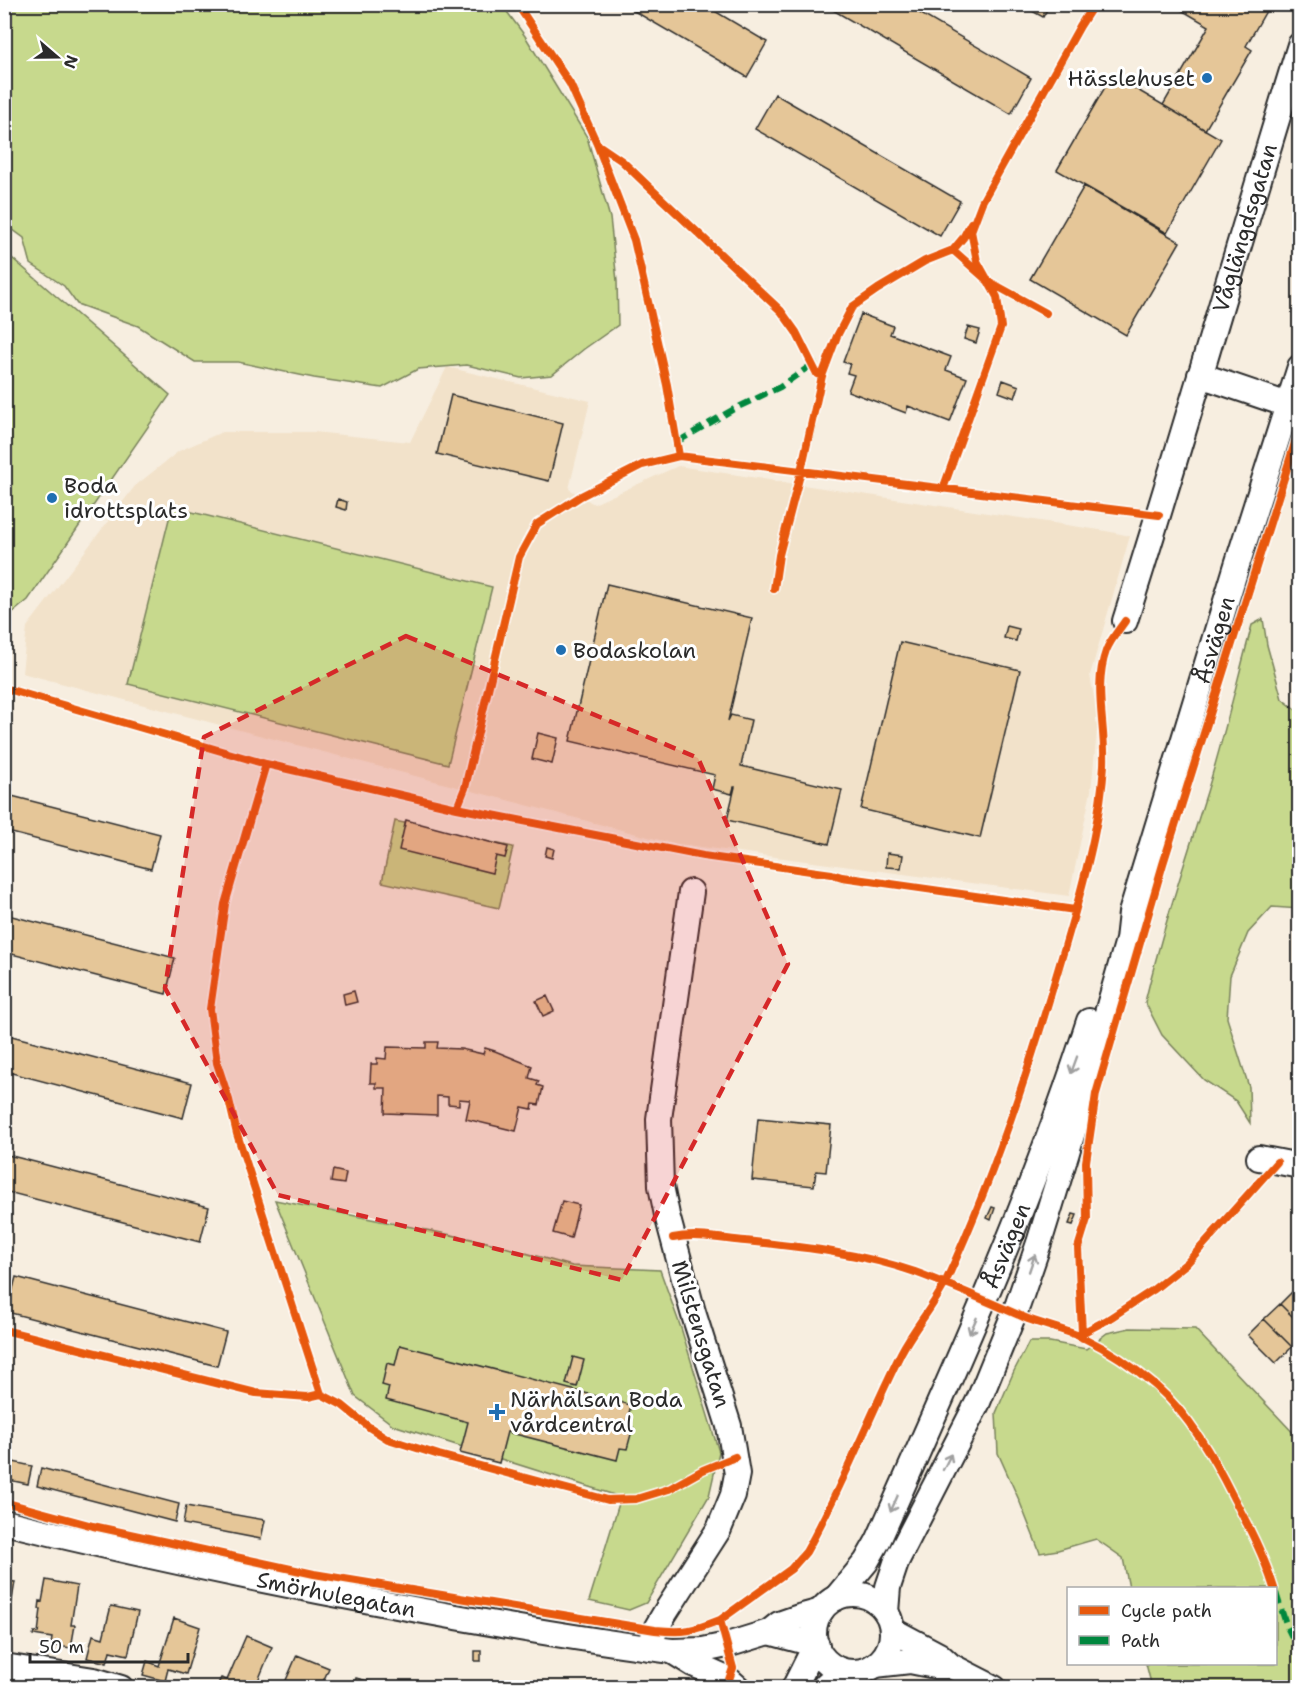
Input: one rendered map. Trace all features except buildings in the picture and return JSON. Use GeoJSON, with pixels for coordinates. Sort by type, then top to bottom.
{"type":"FeatureCollection","features":[{"type":"Feature","properties":{"kind":"street","name":"Våglängdsgatan"},"geometry":{"type":"LineString","coordinates":[[1125,621],[1167,490],[1299,45]]}},
{"type":"Feature","properties":{"kind":"street","name":"Åsvägen"},"geometry":{"type":"LineString","coordinates":[[889,1621],[888,1587],[897,1560],[978,1402],[1032,1263],[1067,1152],[1128,940],[1131,913],[1299,367]]}},
{"type":"Feature","properties":{"kind":"street"},"geometry":{"type":"LineString","coordinates":[[1200,375],[1288,405]]}},
{"type":"Feature","properties":{"kind":"street","name":"Milstensgatan"},"geometry":{"type":"LineString","coordinates":[[661,1650],[655,1630],[719,1529],[733,1495],[737,1474],[729,1426],[693,1312],[667,1215],[662,1186],[659,1119],[691,892]]}},
{"type":"Feature","properties":{"kind":"street","name":"Åsvägen"},"geometry":{"type":"LineString","coordinates":[[829,1605],[866,1562],[878,1541],[989,1290],[1075,1063],[1116,934],[1131,913]]}},
{"type":"Feature","properties":{"kind":"street"},"geometry":{"type":"LineString","coordinates":[[1259,1158],[1299,1166]]}},
{"type":"Feature","properties":{"kind":"street","name":"Smörhulegatan"},"geometry":{"type":"LineString","coordinates":[[4,1522],[152,1557],[273,1582],[456,1617],[661,1650],[703,1650],[727,1645],[769,1632],[779,1624],[829,1605]]}},
{"type":"Feature","properties":{"kind":"street"},"geometry":{"type":"LineString","coordinates":[[951,1666],[935,1666],[910,1661],[842,1670],[830,1664],[817,1647],[814,1630],[818,1616],[829,1605],[848,1594],[872,1599],[889,1621],[939,1655],[951,1666],[994,1688]]}},
{"type":"Feature","properties":{"kind":"street"},"geometry":{"type":"LineString","coordinates":[[823,1688],[829,1681],[842,1674],[865,1668],[883,1657],[890,1647],[889,1621]]}},
{"type":"Feature","properties":{"kind":"street"},"geometry":{"type":"LineString","coordinates":[[769,1632],[817,1647]]}},
{"type":"Feature","properties":{"kind":"street"},"geometry":{"type":"LineString","coordinates":[[794,1688],[811,1654],[817,1647]]}},
{"type":"Feature","properties":{"kind":"street","name":"Smörhulegatan"},"geometry":{"type":"LineString","coordinates":[[661,1650],[729,1680],[738,1688]]}},
{"type":"Feature","properties":{"kind":"street"},"geometry":{"type":"LineString","coordinates":[[4,1666],[94,1680],[121,1688]]}},
{"type":"Feature","properties":{"kind":"highlighted area"},"geometry":{"type":"Polygon","coordinates":[[[406,636],[698,758],[788,964],[622,1280],[278,1195],[165,988],[204,737],[406,636]]]}},
{"type":"Feature","properties":{"kind":"shaded area","name":"Bodaskolan"},"geometry":{"type":"Polygon","coordinates":[[[447,367],[590,401],[569,489],[594,504],[678,466],[1130,536],[1090,675],[1098,721],[1091,791],[1069,896],[671,843],[22,673],[27,627],[135,486],[179,451],[222,432],[314,432],[410,442],[447,367]]]}},
{"type":"Feature","properties":{"kind":"green space"},"geometry":{"type":"Polygon","coordinates":[[[4,5],[502,5],[525,36],[587,137],[610,218],[617,281],[618,325],[552,375],[521,378],[467,365],[418,369],[382,388],[314,378],[238,362],[195,362],[138,326],[77,304],[64,286],[31,264],[24,238],[5,224],[4,5]]]}},
{"type":"Feature","properties":{"kind":"green space","name":"Boda idrottsplats"},"geometry":{"type":"Polygon","coordinates":[[[5,252],[170,395],[28,600],[5,619],[5,252]]]}},
{"type":"Feature","properties":{"kind":"green space"},"geometry":{"type":"Polygon","coordinates":[[[172,507],[492,587],[448,764],[128,684],[172,507]]]}},
{"type":"Feature","properties":{"kind":"green space"},"geometry":{"type":"Polygon","coordinates":[[[1263,619],[1267,645],[1282,699],[1299,712],[1300,909],[1272,907],[1248,933],[1230,976],[1227,1018],[1249,1087],[1250,1123],[1236,1101],[1204,1080],[1162,1035],[1145,1002],[1166,923],[1219,751],[1252,625],[1263,619]]]}},
{"type":"Feature","properties":{"kind":"green space"},"geometry":{"type":"Polygon","coordinates":[[[395,821],[513,847],[499,908],[382,882],[395,821]]]}},
{"type":"Feature","properties":{"kind":"green space"},"geometry":{"type":"Polygon","coordinates":[[[275,1200],[487,1242],[572,1266],[660,1270],[681,1328],[719,1452],[709,1496],[646,1603],[629,1610],[589,1601],[621,1497],[393,1425],[355,1396],[275,1200]]]}},
{"type":"Feature","properties":{"kind":"green space"},"geometry":{"type":"Polygon","coordinates":[[[1130,1328],[1195,1329],[1299,1439],[1299,1687],[1152,1687],[1146,1665],[1277,1665],[1277,1587],[1129,1587],[1123,1558],[1096,1539],[1040,1553],[998,1453],[996,1413],[1029,1342],[1050,1342],[1086,1349],[1107,1333],[1130,1328]]]}},
{"type":"Feature","properties":{"kind":"marked path"},"geometry":{"type":"LineString","coordinates":[[677,442],[734,409],[780,387],[817,361]]}},
{"type":"Feature","properties":{"kind":"marked path"},"geometry":{"type":"LineString","coordinates":[[1277,1596],[1287,1627],[1300,1654]]}},
{"type":"Feature","properties":{"kind":"cycle path"},"geometry":{"type":"LineString","coordinates":[[517,4],[570,84],[597,144],[634,240],[667,385],[679,456],[1159,515]]}},
{"type":"Feature","properties":{"kind":"cycle path"},"geometry":{"type":"LineString","coordinates":[[943,489],[1001,327],[997,297],[977,261],[971,231],[982,202],[1094,4]]}},
{"type":"Feature","properties":{"kind":"cycle path"},"geometry":{"type":"LineString","coordinates":[[597,144],[622,161],[781,311],[796,332],[817,374],[822,376]]}},
{"type":"Feature","properties":{"kind":"cycle path"},"geometry":{"type":"LineString","coordinates":[[774,589],[779,555],[822,376],[837,336],[852,307],[925,261],[953,250],[971,223]]}},
{"type":"Feature","properties":{"kind":"cycle path"},"geometry":{"type":"LineString","coordinates":[[953,250],[988,281],[1046,313]]}},
{"type":"Feature","properties":{"kind":"cycle path"},"geometry":{"type":"LineString","coordinates":[[1082,1333],[1078,1248],[1087,1219],[1086,1162],[1096,1094],[1163,864],[1300,427]]}},
{"type":"Feature","properties":{"kind":"cycle path"},"geometry":{"type":"LineString","coordinates":[[457,808],[465,788],[519,557],[537,524],[581,496],[642,465],[679,456]]}},
{"type":"Feature","properties":{"kind":"cycle path"},"geometry":{"type":"LineString","coordinates":[[726,1688],[733,1668],[720,1620],[791,1569],[806,1552],[901,1353],[946,1281],[984,1191],[1018,1099],[1075,912],[1089,858],[1097,821],[1104,765],[1100,693],[1102,665],[1112,639],[1125,621]]}},
{"type":"Feature","properties":{"kind":"cycle path"},"geometry":{"type":"LineString","coordinates":[[4,688],[266,764],[457,808],[703,856],[1075,910]]}},
{"type":"Feature","properties":{"kind":"cycle path"},"geometry":{"type":"LineString","coordinates":[[266,764],[225,904],[210,1009],[217,1063],[237,1134],[321,1394],[342,1405],[388,1439],[608,1500],[636,1499],[669,1489],[703,1470],[735,1457]]}},
{"type":"Feature","properties":{"kind":"cycle path"},"geometry":{"type":"LineString","coordinates":[[1083,1338],[1082,1333],[1107,1320],[1153,1290],[1187,1263],[1277,1162]]}},
{"type":"Feature","properties":{"kind":"cycle path"},"geometry":{"type":"LineString","coordinates":[[673,1238],[691,1236],[810,1248],[895,1265],[1028,1319],[1077,1335],[1103,1348],[1156,1386],[1180,1410],[1200,1438],[1245,1519],[1274,1587]]}},
{"type":"Feature","properties":{"kind":"cycle path"},"geometry":{"type":"LineString","coordinates":[[4,1330],[256,1393],[308,1397],[321,1394]]}},
{"type":"Feature","properties":{"kind":"cycle path"},"geometry":{"type":"LineString","coordinates":[[4,1502],[93,1526],[314,1574],[655,1630],[688,1630],[720,1620]]}},
{"type":"Feature","properties":{"kind":"place","name":"Hässlehuset"},"geometry":{"type":"Point","coordinates":[1207,78]}},
{"type":"Feature","properties":{"kind":"place","name":"Boda idrottsplats"},"geometry":{"type":"Point","coordinates":[52,498]}},
{"type":"Feature","properties":{"kind":"place","name":"Bodaskolan"},"geometry":{"type":"Point","coordinates":[561,650]}},
{"type":"Feature","properties":{"kind":"place","name":"Närhälsan Boda vårdcentral"},"geometry":{"type":"Point","coordinates":[497,1412]}}]}
